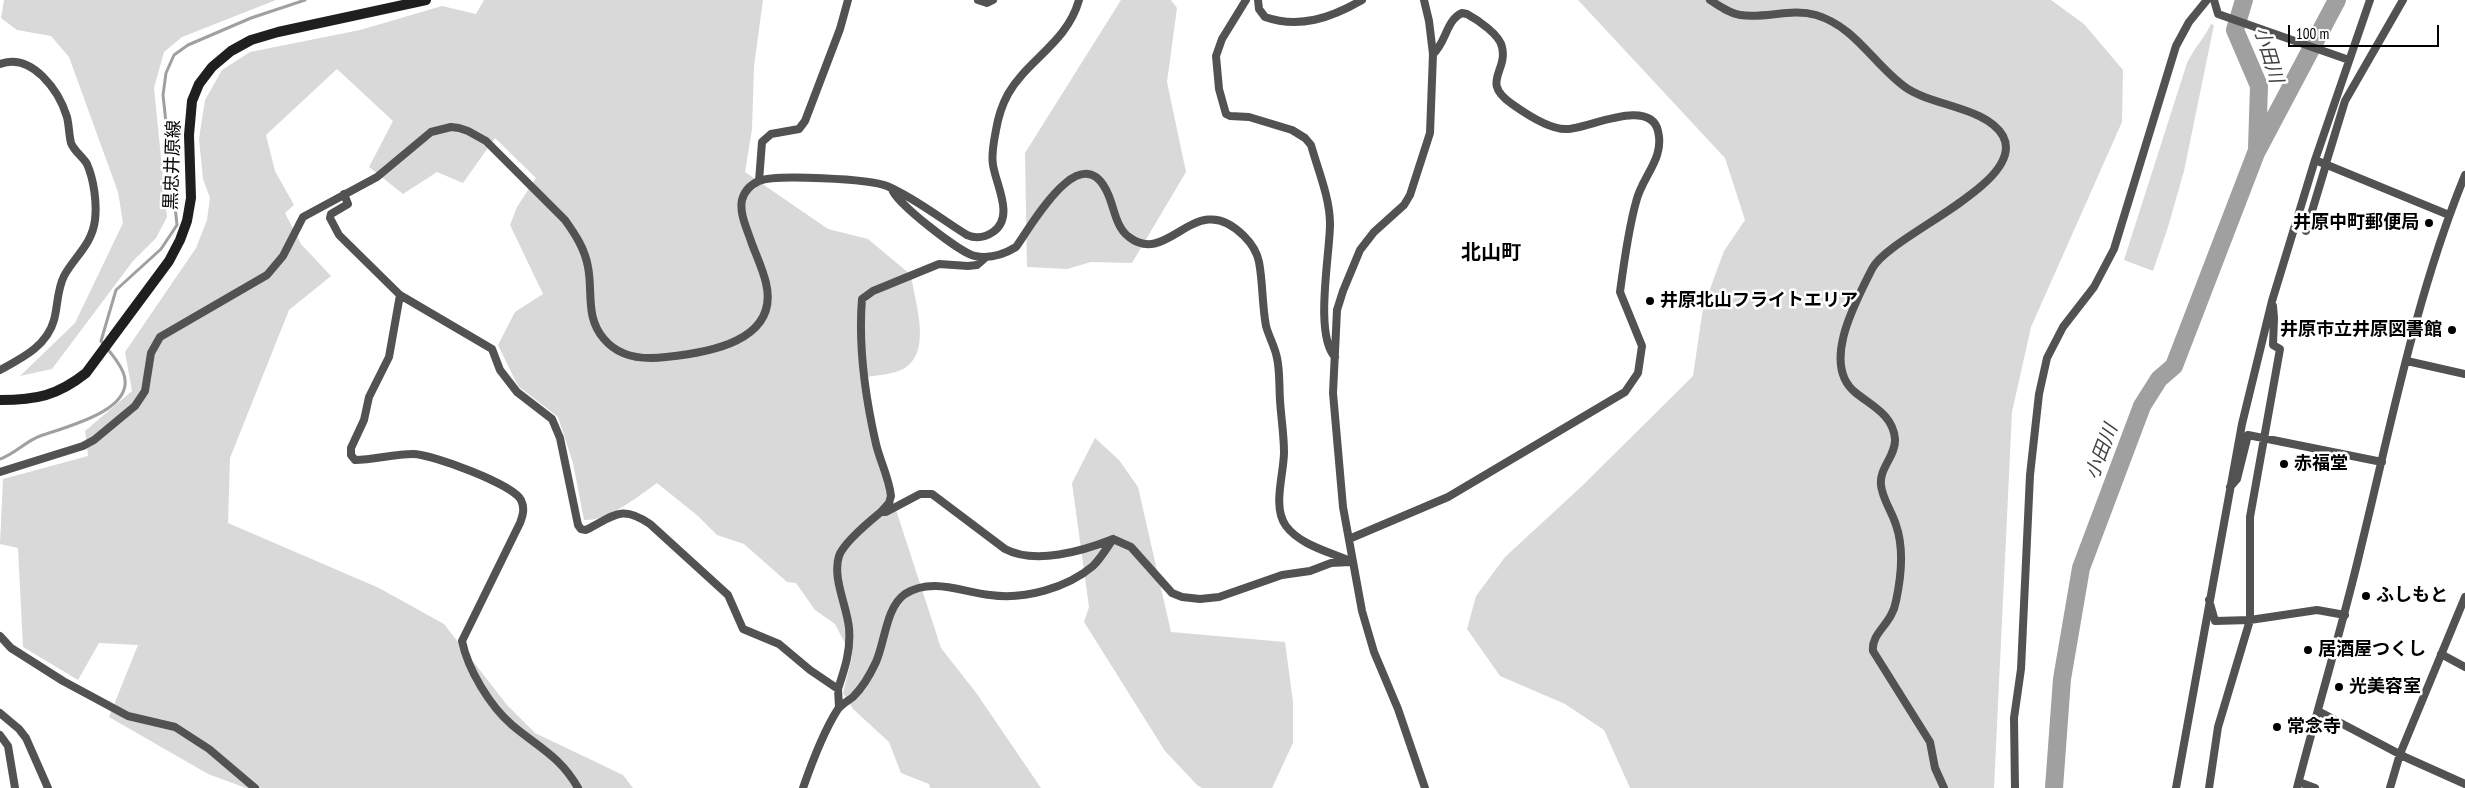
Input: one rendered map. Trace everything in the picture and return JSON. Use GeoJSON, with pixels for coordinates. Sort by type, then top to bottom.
{"type":"FeatureCollection","features":[{"type":"Feature","properties":{"kind":"main road","name":"黒忠井原線"},"geometry":{"type":"LineString","coordinates":[[0,400],[30,400],[54,393],[72,384],[86,373],[169,261],[187,221],[191,198],[189,135],[192,102],[199,84],[212,67],[251,40],[278,32],[426,0]]}},
{"type":"Feature","properties":{"kind":"street"},"geometry":{"type":"LineString","coordinates":[[759,181],[762,142],[771,134],[799,129],[804,121],[840,29],[848,0]]}},
{"type":"Feature","properties":{"kind":"street"},"geometry":{"type":"LineString","coordinates":[[978,0],[987,3],[993,0]]}},
{"type":"Feature","properties":{"kind":"street"},"geometry":{"type":"LineString","coordinates":[[0,472],[73,450],[94,440],[141,399],[145,392],[151,353],[156,342],[183,322],[267,275],[283,256],[303,217],[388,169],[431,132],[451,128],[468,131],[486,141],[565,220],[575,234],[589,269],[591,317],[602,337],[620,353],[663,358],[696,354],[729,345],[747,336],[758,325],[766,308],[767,284],[746,227],[742,202],[750,186],[759,181],[808,178],[875,183],[892,189],[967,236],[982,237],[997,230],[1002,222],[1003,212],[993,156],[996,128],[1002,107],[1009,92],[1061,36],[1076,12],[1079,0]]}},
{"type":"Feature","properties":{"kind":"street"},"geometry":{"type":"LineString","coordinates":[[1246,0],[1222,39],[1216,56],[1221,102],[1226,114],[1230,116],[1249,117],[1292,130],[1305,138],[1311,145],[1329,209],[1330,224],[1325,281],[1325,310],[1330,352],[1334,357]]}},
{"type":"Feature","properties":{"kind":"street"},"geometry":{"type":"LineString","coordinates":[[1258,0],[1259,9],[1265,17],[1292,24],[1303,23],[1362,0]]}},
{"type":"Feature","properties":{"kind":"street"},"geometry":{"type":"LineString","coordinates":[[1424,0],[1433,54],[1430,134],[1410,195],[1404,205],[1374,232],[1360,250],[1337,310],[1333,393],[1344,507],[1362,611],[1374,652],[1398,709],[1425,788]]}},
{"type":"Feature","properties":{"kind":"street"},"geometry":{"type":"LineString","coordinates":[[1710,0],[1738,15],[1759,16],[1800,12],[1833,22],[1853,34],[1905,87],[1923,97],[1979,116],[1995,127],[2004,137],[2005,150],[2000,167],[1962,204],[1920,228],[1873,266],[1840,341],[1840,359],[1850,387],[1889,420],[1894,439],[1893,452],[1881,475],[1881,485],[1898,528],[1900,573],[1891,619],[1872,642],[1873,651],[1930,742],[1936,768],[1944,788]]}},
{"type":"Feature","properties":{"kind":"street"},"geometry":{"type":"LineString","coordinates":[[2015,788],[2014,718],[2021,669],[2030,475],[2039,394],[2047,358],[2063,327],[2094,287],[2114,249],[2176,46],[2193,16],[2207,0]]}},
{"type":"Feature","properties":{"kind":"street"},"geometry":{"type":"LineString","coordinates":[[2214,0],[2218,14],[2347,60]]}},
{"type":"Feature","properties":{"kind":"street"},"geometry":{"type":"LineString","coordinates":[[2176,788],[2242,424],[2272,301],[2347,60],[2370,0]]}},
{"type":"Feature","properties":{"kind":"street"},"geometry":{"type":"LineString","coordinates":[[2306,231],[2345,102],[2402,0]]}},
{"type":"Feature","properties":{"kind":"street"},"geometry":{"type":"LineString","coordinates":[[1349,539],[1448,497],[1580,421],[1625,392],[1638,373],[1641,361],[1642,346],[1639,334],[1623,303],[1620,292],[1636,201],[1641,186],[1660,151],[1657,128],[1651,121],[1632,115],[1568,129],[1558,128],[1515,106],[1503,97],[1496,82],[1503,49],[1500,41],[1467,14],[1462,13],[1452,20],[1438,50],[1433,54]]}},
{"type":"Feature","properties":{"kind":"street"},"geometry":{"type":"LineString","coordinates":[[0,64],[8,61],[29,66],[43,77],[59,97],[67,118],[72,145],[86,163],[92,180],[95,221],[92,233],[80,257],[65,274],[54,320],[47,337],[34,350],[0,370]]}},
{"type":"Feature","properties":{"kind":"street"},"geometry":{"type":"LineString","coordinates":[[2316,160],[2449,215]]}},
{"type":"Feature","properties":{"kind":"street"},"geometry":{"type":"LineString","coordinates":[[892,189],[898,199],[951,242],[972,256],[985,258],[1002,254],[1016,247],[1058,189],[1073,176],[1080,173],[1090,174],[1102,184],[1107,191],[1122,231],[1138,242],[1157,244],[1202,220],[1214,218],[1235,228],[1252,244],[1259,261],[1266,327],[1277,358],[1284,452],[1280,514],[1286,526],[1306,543],[1352,562]]}},
{"type":"Feature","properties":{"kind":"street"},"geometry":{"type":"LineString","coordinates":[[2315,788],[2298,785],[2345,615],[2407,361],[2449,215],[2465,174]]}},
{"type":"Feature","properties":{"kind":"street"},"geometry":{"type":"LineString","coordinates":[[344,194],[348,204],[331,214],[330,218],[334,230],[400,295],[492,349],[500,370],[516,392],[552,419],[560,438],[578,525],[581,529],[586,530],[620,513],[636,514],[657,530],[728,595],[743,629],[779,644],[810,670],[838,689]]}},
{"type":"Feature","properties":{"kind":"street"},"geometry":{"type":"LineString","coordinates":[[803,788],[839,707],[838,689],[850,646],[849,627],[838,571],[839,557],[845,545],[881,512],[889,503],[891,496],[877,445],[864,381],[860,332],[862,300],[873,291],[939,264],[977,265],[985,258]]}},
{"type":"Feature","properties":{"kind":"street"},"geometry":{"type":"LineString","coordinates":[[400,295],[389,357],[370,396],[364,420],[351,448],[351,456],[355,460],[414,454],[428,456],[496,481],[521,499],[524,510],[520,523],[462,641],[466,659],[484,691],[511,724],[552,754],[570,774],[578,788]]}},
{"type":"Feature","properties":{"kind":"street"},"geometry":{"type":"LineString","coordinates":[[2209,788],[2218,727],[2250,620],[2250,517],[2266,437],[2280,349],[2273,345],[2274,318],[2272,301]]}},
{"type":"Feature","properties":{"kind":"street"},"geometry":{"type":"LineString","coordinates":[[2407,361],[2465,374]]}},
{"type":"Feature","properties":{"kind":"street"},"geometry":{"type":"LineString","coordinates":[[2230,487],[2238,480],[2248,435],[2266,437],[2382,462]]}},
{"type":"Feature","properties":{"kind":"street"},"geometry":{"type":"LineString","coordinates":[[881,512],[886,512],[920,494],[932,494],[1004,549],[1017,555],[1078,552],[1113,539],[1131,547],[1172,593],[1182,597],[1200,599],[1219,597],[1282,575],[1310,572],[1331,563],[1352,562]]}},
{"type":"Feature","properties":{"kind":"street"},"geometry":{"type":"LineString","coordinates":[[839,707],[853,696],[867,679],[877,661],[895,605],[904,594],[929,586],[942,586],[990,596],[1008,596],[1054,587],[1078,577],[1094,565],[1113,539]]}},
{"type":"Feature","properties":{"kind":"street"},"geometry":{"type":"LineString","coordinates":[[2390,788],[2400,754],[2465,597]]}},
{"type":"Feature","properties":{"kind":"street"},"geometry":{"type":"LineString","coordinates":[[2209,598],[2215,622],[2250,620],[2297,611],[2317,610],[2345,615]]}},
{"type":"Feature","properties":{"kind":"street"},"geometry":{"type":"LineString","coordinates":[[0,636],[11,648],[55,677],[128,716],[175,727],[208,749],[255,788]]}},
{"type":"Feature","properties":{"kind":"street"},"geometry":{"type":"LineString","coordinates":[[2441,654],[2465,667]]}},
{"type":"Feature","properties":{"kind":"street"},"geometry":{"type":"LineString","coordinates":[[2318,711],[2400,754],[2465,784]]}},
{"type":"Feature","properties":{"kind":"street"},"geometry":{"type":"LineString","coordinates":[[0,714],[26,738],[48,788]]}},
{"type":"Feature","properties":{"kind":"street"},"geometry":{"type":"LineString","coordinates":[[0,735],[8,746],[14,788]]}},
{"type":"Feature","properties":{"kind":"shaded area"},"geometry":{"type":"Polygon","coordinates":[[[4,0],[276,0],[182,37],[164,52],[154,88],[167,217],[156,238],[133,261],[52,369],[20,376],[75,323],[123,223],[118,192],[69,57],[51,36],[17,30],[1,18],[4,0]]]}},
{"type":"Feature","properties":{"kind":"shaded area"},"geometry":{"type":"Polygon","coordinates":[[[484,0],[763,0],[754,66],[752,129],[745,172],[828,229],[868,239],[911,275],[920,326],[920,340],[917,352],[912,362],[899,371],[861,378],[869,427],[941,648],[977,694],[1041,788],[930,788],[929,784],[901,773],[889,742],[853,709],[843,693],[852,657],[835,624],[815,610],[796,583],[787,582],[744,544],[717,535],[698,516],[657,483],[612,513],[593,520],[584,520],[573,463],[558,417],[518,386],[498,345],[515,312],[543,294],[510,225],[517,207],[536,178],[495,138],[463,183],[437,172],[403,194],[369,167],[393,121],[337,69],[266,135],[275,171],[294,205],[285,213],[301,244],[331,276],[289,310],[230,458],[228,523],[379,588],[444,624],[507,705],[535,733],[623,775],[633,788],[246,788],[208,774],[109,717],[138,645],[99,643],[78,680],[23,647],[18,548],[0,544],[3,479],[88,456],[85,431],[132,391],[125,352],[196,248],[207,220],[210,198],[203,179],[199,139],[205,100],[222,70],[250,52],[360,30],[442,6],[476,14],[484,0]]]}},
{"type":"Feature","properties":{"kind":"shaded area"},"geometry":{"type":"Polygon","coordinates":[[[1121,0],[1171,0],[1177,8],[1167,82],[1186,172],[1132,263],[1091,262],[1067,269],[1027,267],[1025,153],[1121,0]]]}},
{"type":"Feature","properties":{"kind":"shaded area"},"geometry":{"type":"Polygon","coordinates":[[[1578,0],[2051,0],[2084,24],[2123,70],[2122,122],[2031,327],[2012,412],[1994,788],[1630,788],[1604,730],[1565,704],[1500,676],[1467,629],[1476,596],[1505,557],[1582,486],[1693,376],[1703,308],[1724,251],[1745,220],[1725,158],[1578,0]]]}},
{"type":"Feature","properties":{"kind":"shaded area"},"geometry":{"type":"Polygon","coordinates":[[[2211,24],[2214,25],[2184,171],[2153,271],[2124,260],[2187,63],[2211,24]]]}},
{"type":"Feature","properties":{"kind":"shaded area"},"geometry":{"type":"Polygon","coordinates":[[[1095,438],[1119,460],[1138,487],[1171,632],[1285,642],[1293,702],[1293,743],[1272,788],[1202,788],[1197,785],[1165,751],[1084,622],[1089,607],[1072,483],[1095,438]]]}},
{"type":"Feature","properties":{"kind":"waterway"},"geometry":{"type":"LineString","coordinates":[[0,459],[35,438],[97,415],[110,407],[120,397],[125,385],[123,372],[101,341],[116,290],[161,249],[177,225],[163,95],[166,73],[174,55],[188,45],[251,18],[305,0]]}},
{"type":"Feature","properties":{"kind":"waterway","name":"小田川"},"geometry":{"type":"LineString","coordinates":[[2244,0],[2235,30],[2259,86],[2257,148]]}},
{"type":"Feature","properties":{"kind":"waterway","name":"小田川"},"geometry":{"type":"LineString","coordinates":[[2054,788],[2062,679],[2081,568],[2142,406],[2159,379],[2174,366],[2256,153],[2337,0]]}},
{"type":"Feature","properties":{"kind":"place","name":"井原中町郵便局"},"geometry":{"type":"Point","coordinates":[2429,223]}},
{"type":"Feature","properties":{"kind":"place","name":"井原北山フライトエリア"},"geometry":{"type":"Point","coordinates":[1650,301]}},
{"type":"Feature","properties":{"kind":"place","name":"井原市立井原図書館"},"geometry":{"type":"Point","coordinates":[2452,330]}},
{"type":"Feature","properties":{"kind":"place","name":"赤福堂"},"geometry":{"type":"Point","coordinates":[2284,464]}},
{"type":"Feature","properties":{"kind":"place","name":"ふしもと"},"geometry":{"type":"Point","coordinates":[2366,596]}},
{"type":"Feature","properties":{"kind":"place","name":"居酒屋つくし"},"geometry":{"type":"Point","coordinates":[2308,650]}},
{"type":"Feature","properties":{"kind":"place","name":"光美容室"},"geometry":{"type":"Point","coordinates":[2339,687]}},
{"type":"Feature","properties":{"kind":"place","name":"常念寺"},"geometry":{"type":"Point","coordinates":[2277,727]}},
{"type":"Feature","properties":{"kind":"district","name":"北山町"},"geometry":{"type":"Point","coordinates":[1491,253]}}]}
